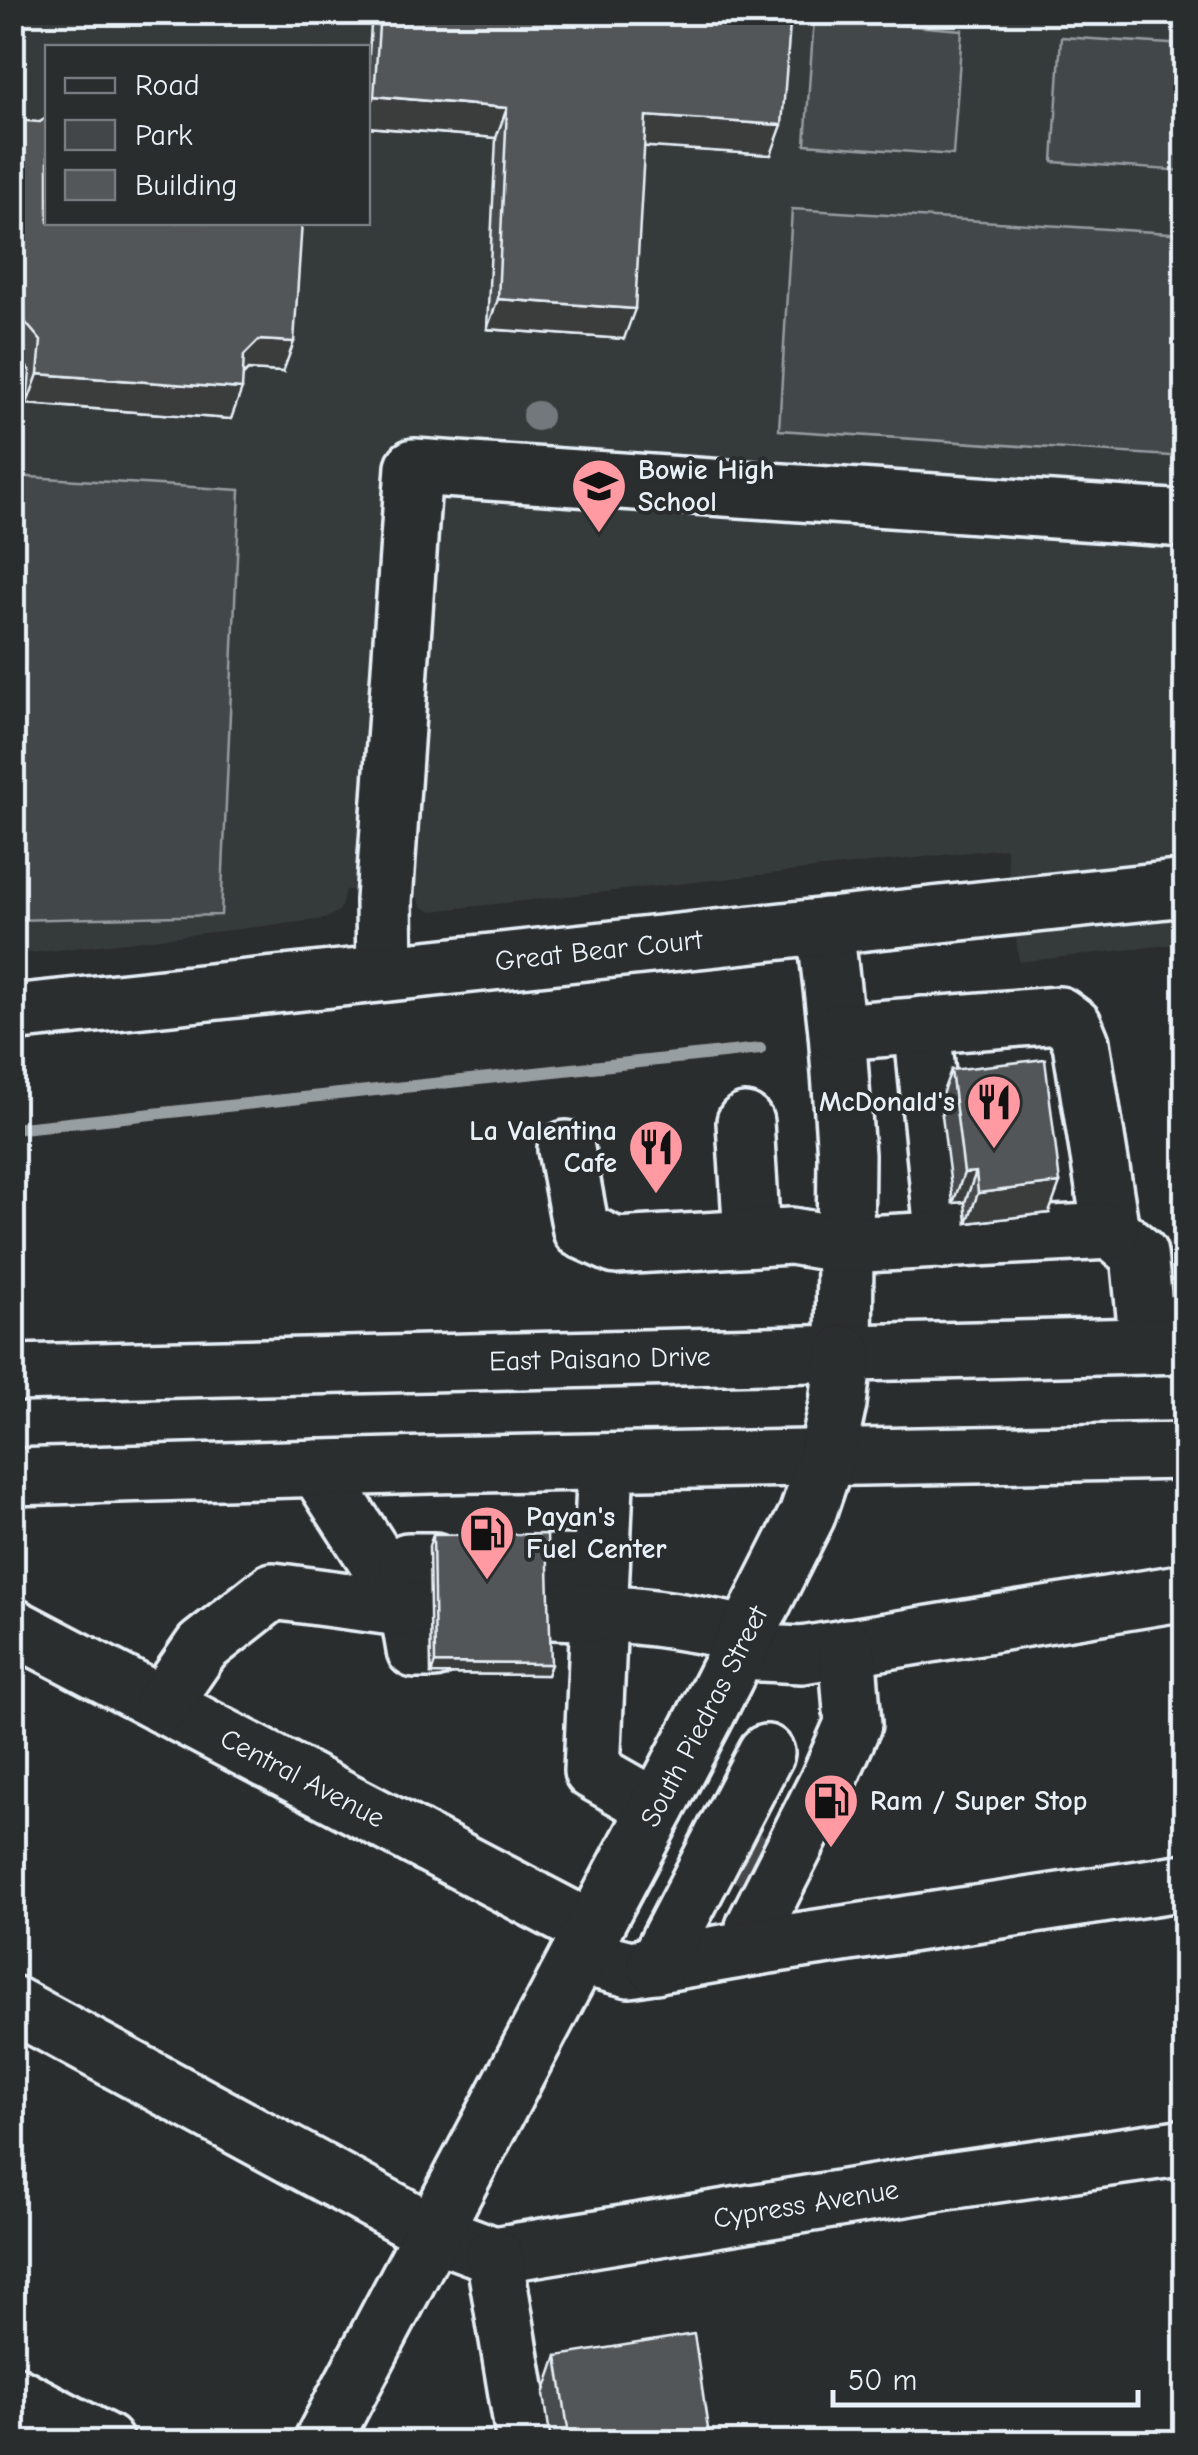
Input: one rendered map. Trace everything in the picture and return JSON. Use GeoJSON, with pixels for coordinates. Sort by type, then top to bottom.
{"type":"FeatureCollection","features":[{"type":"Feature","properties":{"kind":"street"},"geometry":{"type":"LineString","coordinates":[[385,973],[384,902],[414,467],[1186,520]]}},
{"type":"Feature","properties":{"kind":"street","name":"Great Bear Court"},"geometry":{"type":"LineString","coordinates":[[12,1013],[1186,888]]}},
{"type":"Feature","properties":{"kind":"street","name":"South Piedras Street"},"geometry":{"type":"LineString","coordinates":[[322,2442],[808,1516],[826,1459],[844,1353],[846,1155],[825,926]]}},
{"type":"Feature","properties":{"kind":"street"},"geometry":{"type":"LineString","coordinates":[[837,1032],[1059,1015],[1074,1026],[1081,1043],[1111,1231],[1139,1254],[1167,1346]]}},
{"type":"Feature","properties":{"kind":"street"},"geometry":{"type":"LineString","coordinates":[[922,1024],[944,1241]]}},
{"type":"Feature","properties":{"kind":"street"},"geometry":{"type":"LineString","coordinates":[[745,1122],[752,1238]]}},
{"type":"Feature","properties":{"kind":"street"},"geometry":{"type":"LineString","coordinates":[[566,1148],[581,1230],[616,1246],[792,1236],[845,1245],[1111,1231]]}},
{"type":"Feature","properties":{"kind":"street","name":"East Paisano Drive"},"geometry":{"type":"LineString","coordinates":[[12,1373],[1167,1346]]}},
{"type":"Feature","properties":{"kind":"street"},"geometry":{"type":"LineString","coordinates":[[12,1477],[1186,1452]]}},
{"type":"Feature","properties":{"kind":"street"},"geometry":{"type":"LineString","coordinates":[[606,1462],[575,1609],[592,1770],[657,1808]]}},
{"type":"Feature","properties":{"kind":"street"},"geometry":{"type":"LineString","coordinates":[[162,1705],[202,1648],[272,1591],[428,1608],[317,1468]]}},
{"type":"Feature","properties":{"kind":"street"},"geometry":{"type":"LineString","coordinates":[[575,1609],[698,1623],[743,1643],[802,1654],[1186,1592]]}},
{"type":"Feature","properties":{"kind":"street","name":"Central Avenue"},"geometry":{"type":"LineString","coordinates":[[12,1626],[162,1705],[630,1969],[755,1937],[1186,1882]]}},
{"type":"Feature","properties":{"kind":"street"},"geometry":{"type":"LineString","coordinates":[[656,1965],[693,1894],[763,1828],[828,1781],[853,1724],[847,1648]]}},
{"type":"Feature","properties":{"kind":"street"},"geometry":{"type":"LineString","coordinates":[[704,1719],[763,1828],[755,1937]]}},
{"type":"Feature","properties":{"kind":"street"},"geometry":{"type":"LineString","coordinates":[[630,1860],[693,1894],[755,1937]]}},
{"type":"Feature","properties":{"kind":"street","name":"Cypress Avenue"},"geometry":{"type":"LineString","coordinates":[[12,2004],[432,2232],[494,2254],[1186,2147]]}},
{"type":"Feature","properties":{"kind":"street"},"geometry":{"type":"LineString","coordinates":[[494,2254],[525,2442]]}},
{"type":"Feature","properties":{"kind":"street"},"geometry":{"type":"LineString","coordinates":[[12,2393],[105,2442]]}},
{"type":"Feature","properties":{"kind":"shaded area","name":"Bowie High School"},"geometry":{"type":"Polygon","coordinates":[[[12,13],[1185,13],[1185,943],[1019,962],[1006,848],[431,911],[421,906],[414,889],[345,890],[340,910],[325,919],[13,955],[12,13]]]}},
{"type":"Feature","properties":{"kind":"green space"},"geometry":{"type":"Polygon","coordinates":[[[1065,12],[1185,13],[1185,26],[1065,17],[1065,12]]]}},
{"type":"Feature","properties":{"kind":"green space"},"geometry":{"type":"Polygon","coordinates":[[[814,18],[962,30],[953,155],[805,144],[814,18]]]}},
{"type":"Feature","properties":{"kind":"green space"},"geometry":{"type":"Polygon","coordinates":[[[1061,37],[1185,45],[1185,171],[1053,162],[1061,37]]]}},
{"type":"Feature","properties":{"kind":"green space"},"geometry":{"type":"Polygon","coordinates":[[[792,209],[1185,234],[1185,457],[779,430],[792,209]]]}},
{"type":"Feature","properties":{"kind":"green space"},"geometry":{"type":"Polygon","coordinates":[[[13,476],[240,490],[221,915],[13,920],[13,476]]]}},
{"type":"Feature","properties":{"kind":"building"},"geometry":{"type":"Polygon","coordinates":[[[380,12],[791,12],[782,125],[646,116],[635,309],[498,299],[507,108],[374,96],[380,12]]]}},
{"type":"Feature","properties":{"kind":"building"},"geometry":{"type":"Polygon","coordinates":[[[45,118],[45,225],[302,225],[294,342],[259,340],[244,355],[242,389],[38,374],[41,341],[25,322],[12,321],[12,120],[40,122],[45,118]]]}},
{"type":"Feature","properties":{"kind":"building","name":"McDonald's"},"geometry":{"type":"Polygon","coordinates":[[[1045,1059],[1060,1183],[978,1193],[976,1172],[964,1173],[951,1070],[1045,1059]]]}},
{"type":"Feature","properties":{"kind":"building","name":"Payan's Fuel Center"},"geometry":{"type":"Polygon","coordinates":[[[547,1534],[551,1664],[435,1663],[433,1535],[547,1534]]]}},
{"type":"Feature","properties":{"kind":"building"},"geometry":{"type":"Polygon","coordinates":[[[694,2334],[710,2442],[570,2442],[557,2356],[694,2334]]]}},
{"type":"Feature","properties":{"kind":"waterway"},"geometry":{"type":"LineString","coordinates":[[12,1129],[760,1049]]}},
{"type":"Feature","properties":{"kind":"tunnel"},"geometry":{"type":"LineString","coordinates":[[736,1851],[769,1869]]}},
{"type":"Feature","properties":{"kind":"place","name":"Bowie High School"},"geometry":{"type":"Point","coordinates":[599,535]}},
{"type":"Feature","properties":{"kind":"place","name":"McDonald's"},"geometry":{"type":"Point","coordinates":[994,1151]}},
{"type":"Feature","properties":{"kind":"place","name":"La Valentina Cafe"},"geometry":{"type":"Point","coordinates":[656,1196]}},
{"type":"Feature","properties":{"kind":"place","name":"Payan's Fuel Center"},"geometry":{"type":"Point","coordinates":[487,1582]}},
{"type":"Feature","properties":{"kind":"place","name":"Ram / Super Stop"},"geometry":{"type":"Point","coordinates":[831,1850]}}]}
